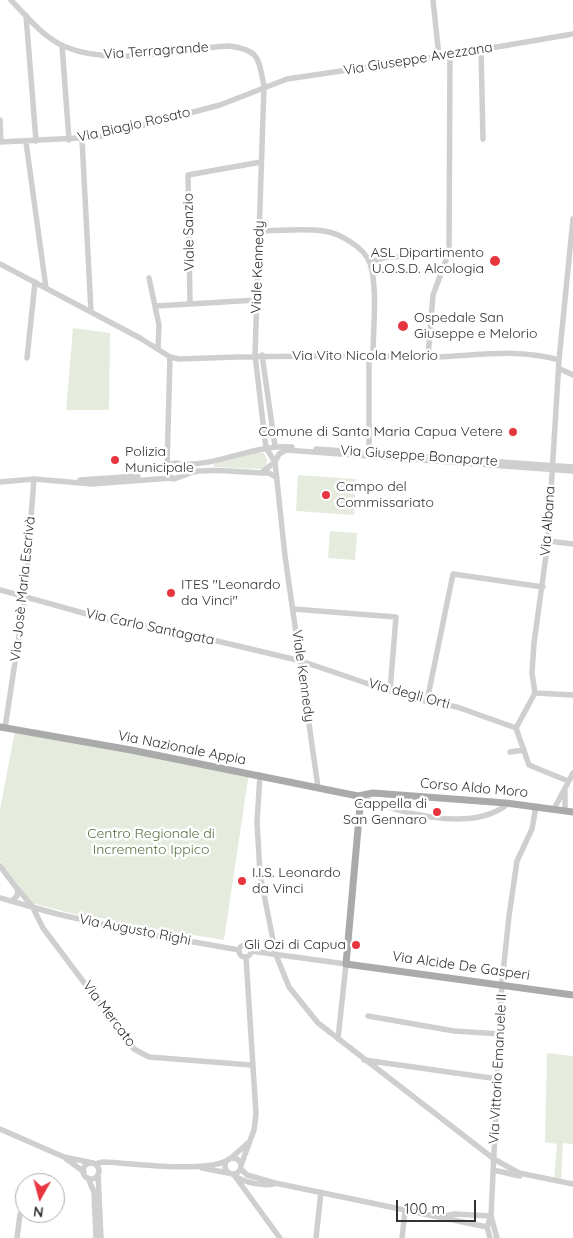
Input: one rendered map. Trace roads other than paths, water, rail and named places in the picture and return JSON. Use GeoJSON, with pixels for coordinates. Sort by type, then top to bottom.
{"type":"FeatureCollection","features":[{"type":"Feature","properties":{"kind":"main road","name":"Via Nazionale Appia"},"geometry":{"type":"LineString","coordinates":[[3,728],[260,775],[358,796]]}},
{"type":"Feature","properties":{"kind":"main road","name":"Corso Aldo Moro"},"geometry":{"type":"LineString","coordinates":[[358,796],[373,793],[506,803],[569,811]]}},
{"type":"Feature","properties":{"kind":"main road"},"geometry":{"type":"LineString","coordinates":[[346,964],[360,806],[358,796]]}},
{"type":"Feature","properties":{"kind":"main road","name":"Via Alcide De Gasperi"},"geometry":{"type":"LineString","coordinates":[[346,964],[573,995]]}},
{"type":"Feature","properties":{"kind":"street","name":"Via Terragrande"},"geometry":{"type":"LineString","coordinates":[[11,0],[62,45],[85,53],[112,56],[207,47],[245,48],[255,53],[258,58],[264,86]]}},
{"type":"Feature","properties":{"kind":"street"},"geometry":{"type":"LineString","coordinates":[[433,0],[439,57]]}},
{"type":"Feature","properties":{"kind":"street"},"geometry":{"type":"LineString","coordinates":[[26,15],[36,142]]}},
{"type":"Feature","properties":{"kind":"street","name":"Via Giuseppe Avezzana"},"geometry":{"type":"LineString","coordinates":[[264,86],[287,79],[439,57],[573,34]]}},
{"type":"Feature","properties":{"kind":"street"},"geometry":{"type":"LineString","coordinates":[[62,45],[69,140]]}},
{"type":"Feature","properties":{"kind":"street"},"geometry":{"type":"LineString","coordinates":[[481,49],[483,139]]}},
{"type":"Feature","properties":{"kind":"street"},"geometry":{"type":"LineString","coordinates":[[428,357],[433,295],[449,252],[450,55]]}},
{"type":"Feature","properties":{"kind":"street","name":"Via Biagio Rosato"},"geometry":{"type":"LineString","coordinates":[[1,142],[36,142],[98,137],[220,105],[255,92],[264,86]]}},
{"type":"Feature","properties":{"kind":"street","name":"Viale Kennedy"},"geometry":{"type":"LineString","coordinates":[[264,86],[257,300],[266,448]]}},
{"type":"Feature","properties":{"kind":"street"},"geometry":{"type":"LineString","coordinates":[[0,120],[1,142]]}},
{"type":"Feature","properties":{"kind":"street"},"geometry":{"type":"LineString","coordinates":[[82,139],[91,312]]}},
{"type":"Feature","properties":{"kind":"street"},"geometry":{"type":"LineString","coordinates":[[26,142],[46,288]]}},
{"type":"Feature","properties":{"kind":"street","name":"Viale Sanzio"},"geometry":{"type":"LineString","coordinates":[[190,303],[188,175],[261,162]]}},
{"type":"Feature","properties":{"kind":"street","name":"Via Albana"},"geometry":{"type":"LineString","coordinates":[[535,694],[532,673],[548,541],[551,467],[560,369],[559,360],[573,218]]}},
{"type":"Feature","properties":{"kind":"street"},"geometry":{"type":"LineString","coordinates":[[258,231],[324,231],[340,235],[362,252],[370,262],[374,295],[369,454]]}},
{"type":"Feature","properties":{"kind":"street"},"geometry":{"type":"LineString","coordinates":[[370,262],[387,257],[416,256]]}},
{"type":"Feature","properties":{"kind":"street","name":"Via Vito Nicola Melorio"},"geometry":{"type":"LineString","coordinates":[[0,264],[91,312],[170,357],[179,360],[259,355],[428,357],[509,352],[539,354],[559,360]]}},
{"type":"Feature","properties":{"kind":"street"},"geometry":{"type":"LineString","coordinates":[[148,278],[159,325],[158,349]]}},
{"type":"Feature","properties":{"kind":"street"},"geometry":{"type":"LineString","coordinates":[[27,358],[35,282]]}},
{"type":"Feature","properties":{"kind":"street"},"geometry":{"type":"LineString","coordinates":[[156,306],[257,300]]}},
{"type":"Feature","properties":{"kind":"street"},"geometry":{"type":"LineString","coordinates":[[259,355],[275,446]]}},
{"type":"Feature","properties":{"kind":"street"},"geometry":{"type":"LineString","coordinates":[[170,357],[167,468],[171,478]]}},
{"type":"Feature","properties":{"kind":"street"},"geometry":{"type":"LineString","coordinates":[[170,375],[179,360]]}},
{"type":"Feature","properties":{"kind":"street"},"geometry":{"type":"LineString","coordinates":[[560,369],[573,375]]}},
{"type":"Feature","properties":{"kind":"street","name":"Via Giuseppe Bonaparte"},"geometry":{"type":"LineString","coordinates":[[178,463],[207,463],[275,446],[369,454]]}},
{"type":"Feature","properties":{"kind":"street"},"geometry":{"type":"LineString","coordinates":[[266,448],[275,462]]}},
{"type":"Feature","properties":{"kind":"street"},"geometry":{"type":"LineString","coordinates":[[169,449],[182,468],[181,476]]}},
{"type":"Feature","properties":{"kind":"street"},"geometry":{"type":"LineString","coordinates":[[260,473],[275,462],[279,454],[286,450],[573,467]]}},
{"type":"Feature","properties":{"kind":"street","name":"Viale Kennedy"},"geometry":{"type":"LineString","coordinates":[[275,462],[318,787]]}},
{"type":"Feature","properties":{"kind":"street"},"geometry":{"type":"LineString","coordinates":[[50,480],[160,474],[171,463],[178,463]]}},
{"type":"Feature","properties":{"kind":"street"},"geometry":{"type":"LineString","coordinates":[[207,463],[207,471]]}},
{"type":"Feature","properties":{"kind":"street"},"geometry":{"type":"LineString","coordinates":[[551,467],[573,471]]}},
{"type":"Feature","properties":{"kind":"street"},"geometry":{"type":"LineString","coordinates":[[0,482],[34,479],[92,484],[171,478],[207,471],[273,474],[277,478]]}},
{"type":"Feature","properties":{"kind":"street","name":"Via Josè Maria Escrivà"},"geometry":{"type":"LineString","coordinates":[[3,728],[25,596],[34,479]]}},
{"type":"Feature","properties":{"kind":"street"},"geometry":{"type":"LineString","coordinates":[[548,541],[573,544]]}},
{"type":"Feature","properties":{"kind":"street"},"geometry":{"type":"LineString","coordinates":[[427,701],[453,574],[542,587]]}},
{"type":"Feature","properties":{"kind":"street","name":"Via Carlo Santagata"},"geometry":{"type":"LineString","coordinates":[[0,590],[105,619],[196,636],[301,661]]}},
{"type":"Feature","properties":{"kind":"street"},"geometry":{"type":"LineString","coordinates":[[293,609],[396,617],[390,691]]}},
{"type":"Feature","properties":{"kind":"street","name":"Via degli Orti"},"geometry":{"type":"LineString","coordinates":[[301,661],[390,691],[457,707],[516,728]]}},
{"type":"Feature","properties":{"kind":"street"},"geometry":{"type":"LineString","coordinates":[[568,781],[529,765],[516,728],[535,694],[573,695]]}},
{"type":"Feature","properties":{"kind":"street"},"geometry":{"type":"LineString","coordinates":[[510,752],[524,750]]}},
{"type":"Feature","properties":{"kind":"street"},"geometry":{"type":"LineString","coordinates":[[554,809],[573,773]]}},
{"type":"Feature","properties":{"kind":"street"},"geometry":{"type":"LineString","coordinates":[[260,775],[257,822],[262,892],[281,972],[296,999],[318,1023],[494,1159],[508,1168],[532,1177]]}},
{"type":"Feature","properties":{"kind":"street"},"geometry":{"type":"LineString","coordinates":[[565,789],[569,811]]}},
{"type":"Feature","properties":{"kind":"street"},"geometry":{"type":"LineString","coordinates":[[358,796],[410,813],[466,819],[490,814],[505,806],[506,803]]}},
{"type":"Feature","properties":{"kind":"street","name":"Via Vittorio Emanuele II"},"geometry":{"type":"LineString","coordinates":[[487,1227],[490,1216],[494,1159],[502,984],[517,861],[532,829],[536,806]]}},
{"type":"Feature","properties":{"kind":"street"},"geometry":{"type":"LineString","coordinates":[[0,866],[32,906]]}},
{"type":"Feature","properties":{"kind":"street"},"geometry":{"type":"LineString","coordinates":[[13,900],[18,896],[16,887]]}},
{"type":"Feature","properties":{"kind":"street","name":"Via Augusto Righi"},"geometry":{"type":"LineString","coordinates":[[0,898],[137,932],[239,950]]}},
{"type":"Feature","properties":{"kind":"street","name":"Via Mercato"},"geometry":{"type":"LineString","coordinates":[[32,906],[43,928],[134,1049],[141,1055],[149,1058],[251,1065]]}},
{"type":"Feature","properties":{"kind":"street"},"geometry":{"type":"LineString","coordinates":[[246,957],[240,955],[239,950],[244,945],[248,946],[251,951],[346,964],[338,1039]]}},
{"type":"Feature","properties":{"kind":"street"},"geometry":{"type":"LineString","coordinates":[[231,1174],[241,1167],[254,1130],[256,1114],[251,1065],[246,957],[251,951]]}},
{"type":"Feature","properties":{"kind":"street"},"geometry":{"type":"LineString","coordinates":[[368,1016],[454,1031],[501,1034]]}},
{"type":"Feature","properties":{"kind":"street"},"geometry":{"type":"LineString","coordinates":[[364,1060],[498,1079]]}},
{"type":"Feature","properties":{"kind":"street"},"geometry":{"type":"LineString","coordinates":[[0,1130],[64,1156],[94,1164],[99,1172],[101,1238]]}},
{"type":"Feature","properties":{"kind":"street"},"geometry":{"type":"LineString","coordinates":[[248,1143],[228,1160],[224,1166],[280,1238]]}},
{"type":"Feature","properties":{"kind":"street"},"geometry":{"type":"LineString","coordinates":[[64,1156],[84,1172],[94,1192],[96,1238]]}},
{"type":"Feature","properties":{"kind":"street"},"geometry":{"type":"LineString","coordinates":[[84,1172],[86,1165],[114,1162],[193,1166],[212,1165],[228,1160],[238,1160],[247,1176],[487,1227],[490,1238]]}},
{"type":"Feature","properties":{"kind":"street"},"geometry":{"type":"LineString","coordinates":[[88,1178],[95,1178],[99,1172],[114,1162]]}},
{"type":"Feature","properties":{"kind":"street"},"geometry":{"type":"LineString","coordinates":[[193,1166],[231,1174],[246,1181],[268,1185],[275,1183]]}},
{"type":"Feature","properties":{"kind":"street"},"geometry":{"type":"LineString","coordinates":[[493,1170],[518,1176],[573,1184]]}},
{"type":"Feature","properties":{"kind":"street"},"geometry":{"type":"LineString","coordinates":[[316,1238],[321,1192]]}},
{"type":"Feature","properties":{"kind":"street"},"geometry":{"type":"LineString","coordinates":[[402,1238],[405,1210]]}},
{"type":"Feature","properties":{"kind":"street"},"geometry":{"type":"LineString","coordinates":[[442,1217],[454,1214],[490,1216]]}},
{"type":"Feature","properties":{"kind":"street","name":"Via Vittorio Emanuele II"},"geometry":{"type":"LineString","coordinates":[[490,1216],[497,1238]]}},
{"type":"Feature","properties":{"kind":"street"},"geometry":{"type":"LineString","coordinates":[[17,1238],[19,1223]]}},
{"type":"Feature","properties":{"kind":"place","name":"ASL Dipartimento U.O.S.D. Alcologia"},"geometry":{"type":"Point","coordinates":[495,261]}},
{"type":"Feature","properties":{"kind":"place","name":"Ospedale San Giuseppe e Melorio"},"geometry":{"type":"Point","coordinates":[403,326]}},
{"type":"Feature","properties":{"kind":"place","name":"Comune di Santa Maria Capua Vetere"},"geometry":{"type":"Point","coordinates":[513,432]}},
{"type":"Feature","properties":{"kind":"place","name":"Polizia Municipale"},"geometry":{"type":"Point","coordinates":[115,460]}},
{"type":"Feature","properties":{"kind":"place","name":"Campo del Commissariato"},"geometry":{"type":"Point","coordinates":[326,495]}},
{"type":"Feature","properties":{"kind":"place","name":"ITES \"Leonardo da Vinci\""},"geometry":{"type":"Point","coordinates":[171,593]}},
{"type":"Feature","properties":{"kind":"place","name":"Cappella di San Gennaro"},"geometry":{"type":"Point","coordinates":[437,812]}},
{"type":"Feature","properties":{"kind":"place","name":"I.I.S. Leonardo da Vinci"},"geometry":{"type":"Point","coordinates":[242,881]}},
{"type":"Feature","properties":{"kind":"place","name":"Gli Ozi di Capua"},"geometry":{"type":"Point","coordinates":[356,945]}},
{"type":"Feature","properties":{"kind":"park label","name":"Centro Regionale di Incremento Ippico"},"geometry":{"type":"Point","coordinates":[151,842]}}]}
